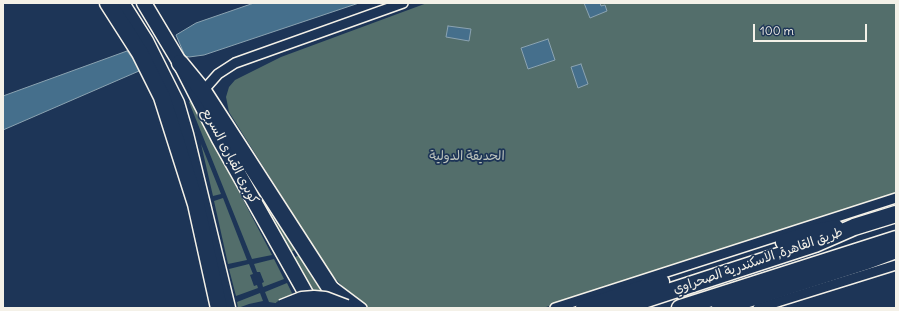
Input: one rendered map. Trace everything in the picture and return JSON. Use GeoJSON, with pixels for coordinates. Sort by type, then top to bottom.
{"type":"FeatureCollection","features":[{"type":"Feature","properties":{"kind":"highway"},"geometry":{"type":"LineString","coordinates":[[108,3],[140,53],[162,97],[196,204],[219,308]]}},
{"type":"Feature","properties":{"kind":"highway","name":"كوبرى القبارى السريع"},"geometry":{"type":"LineString","coordinates":[[122,3],[146,41],[166,79],[176,103],[186,134],[228,308]]}},
{"type":"Feature","properties":{"kind":"highway","name":"كوبرى القبارى السريع"},"geometry":{"type":"LineString","coordinates":[[145,3],[180,62],[219,139],[314,308]]}},
{"type":"Feature","properties":{"kind":"highway"},"geometry":{"type":"LineString","coordinates":[[180,62],[202,91],[322,278],[343,308]]}},
{"type":"Feature","properties":{"kind":"highway","name":"طريق القاهرة, الاسكندرية الصحراوي"},"geometry":{"type":"LineString","coordinates":[[619,308],[815,244],[854,227],[896,214]]}},
{"type":"Feature","properties":{"kind":"highway"},"geometry":{"type":"LineString","coordinates":[[584,308],[815,232],[854,227]]}},
{"type":"Feature","properties":{"kind":"highway","name":"طريق القاهرة, الاسكندرية الصحراوي"},"geometry":{"type":"LineString","coordinates":[[680,308],[896,239]]}},
{"type":"Feature","properties":{"kind":"highway"},"geometry":{"type":"LineString","coordinates":[[720,308],[864,262],[896,250]]}},
{"type":"Feature","properties":{"kind":"highway"},"geometry":{"type":"LineString","coordinates":[[282,308],[302,300],[314,299],[325,300],[346,308]]}},
{"type":"Feature","properties":{"kind":"street"},"geometry":{"type":"LineString","coordinates":[[202,91],[218,74],[235,63],[403,3]]}},
{"type":"Feature","properties":{"kind":"street"},"geometry":{"type":"LineString","coordinates":[[555,308],[896,198]]}},
{"type":"Feature","properties":{"kind":"street"},"geometry":{"type":"LineString","coordinates":[[758,308],[896,265]]}},
{"type":"Feature","properties":{"kind":"street"},"geometry":{"type":"LineString","coordinates":[[322,278],[362,308]]}},
{"type":"Feature","properties":{"kind":"green space","name":"الحديقة الدولية"},"geometry":{"type":"Polygon","coordinates":[[[427,3],[896,3],[896,193],[543,308],[368,308],[350,294],[330,273],[229,112],[226,97],[229,87],[235,80],[281,57],[427,3]]]}},
{"type":"Feature","properties":{"kind":"green space"},"geometry":{"type":"Polygon","coordinates":[[[191,100],[272,255],[252,259],[189,102],[191,100]]]}},
{"type":"Feature","properties":{"kind":"green space"},"geometry":{"type":"Polygon","coordinates":[[[201,144],[221,194],[213,196],[201,144]]]}},
{"type":"Feature","properties":{"kind":"green space"},"geometry":{"type":"Polygon","coordinates":[[[259,192],[296,249],[290,253],[257,193],[259,192]]]}},
{"type":"Feature","properties":{"kind":"green space"},"geometry":{"type":"Polygon","coordinates":[[[223,198],[247,260],[228,264],[214,201],[223,198]]]}},
{"type":"Feature","properties":{"kind":"green space"},"geometry":{"type":"Polygon","coordinates":[[[300,254],[334,308],[323,308],[294,258],[300,254]]]}},
{"type":"Feature","properties":{"kind":"green space"},"geometry":{"type":"Polygon","coordinates":[[[274,259],[284,279],[263,287],[262,283],[264,282],[260,272],[257,272],[254,264],[274,259]]]}},
{"type":"Feature","properties":{"kind":"green space"},"geometry":{"type":"Polygon","coordinates":[[[249,264],[253,274],[250,275],[254,286],[257,285],[258,288],[236,296],[229,269],[249,264]]]}},
{"type":"Feature","properties":{"kind":"green space"},"geometry":{"type":"Polygon","coordinates":[[[287,283],[294,297],[281,304],[269,302],[265,292],[287,283]]]}},
{"type":"Feature","properties":{"kind":"green space"},"geometry":{"type":"Polygon","coordinates":[[[260,293],[263,301],[238,308],[237,302],[260,293]]]}},
{"type":"Feature","properties":{"kind":"water"},"geometry":{"type":"Polygon","coordinates":[[[254,3],[359,3],[204,55],[189,57],[185,56],[176,35],[196,23],[254,3]]]}},
{"type":"Feature","properties":{"kind":"water"},"geometry":{"type":"Polygon","coordinates":[[[584,3],[600,3],[601,6],[605,5],[607,11],[590,18],[584,3]]]}},
{"type":"Feature","properties":{"kind":"water"},"geometry":{"type":"Polygon","coordinates":[[[448,26],[471,29],[469,41],[446,37],[448,26]]]}},
{"type":"Feature","properties":{"kind":"water"},"geometry":{"type":"Polygon","coordinates":[[[548,39],[555,60],[528,69],[521,48],[548,39]]]}},
{"type":"Feature","properties":{"kind":"water"},"geometry":{"type":"Polygon","coordinates":[[[127,51],[140,68],[139,71],[3,130],[3,96],[127,51]]]}},
{"type":"Feature","properties":{"kind":"water"},"geometry":{"type":"Polygon","coordinates":[[[581,64],[588,84],[578,88],[571,67],[581,64]]]}}]}
